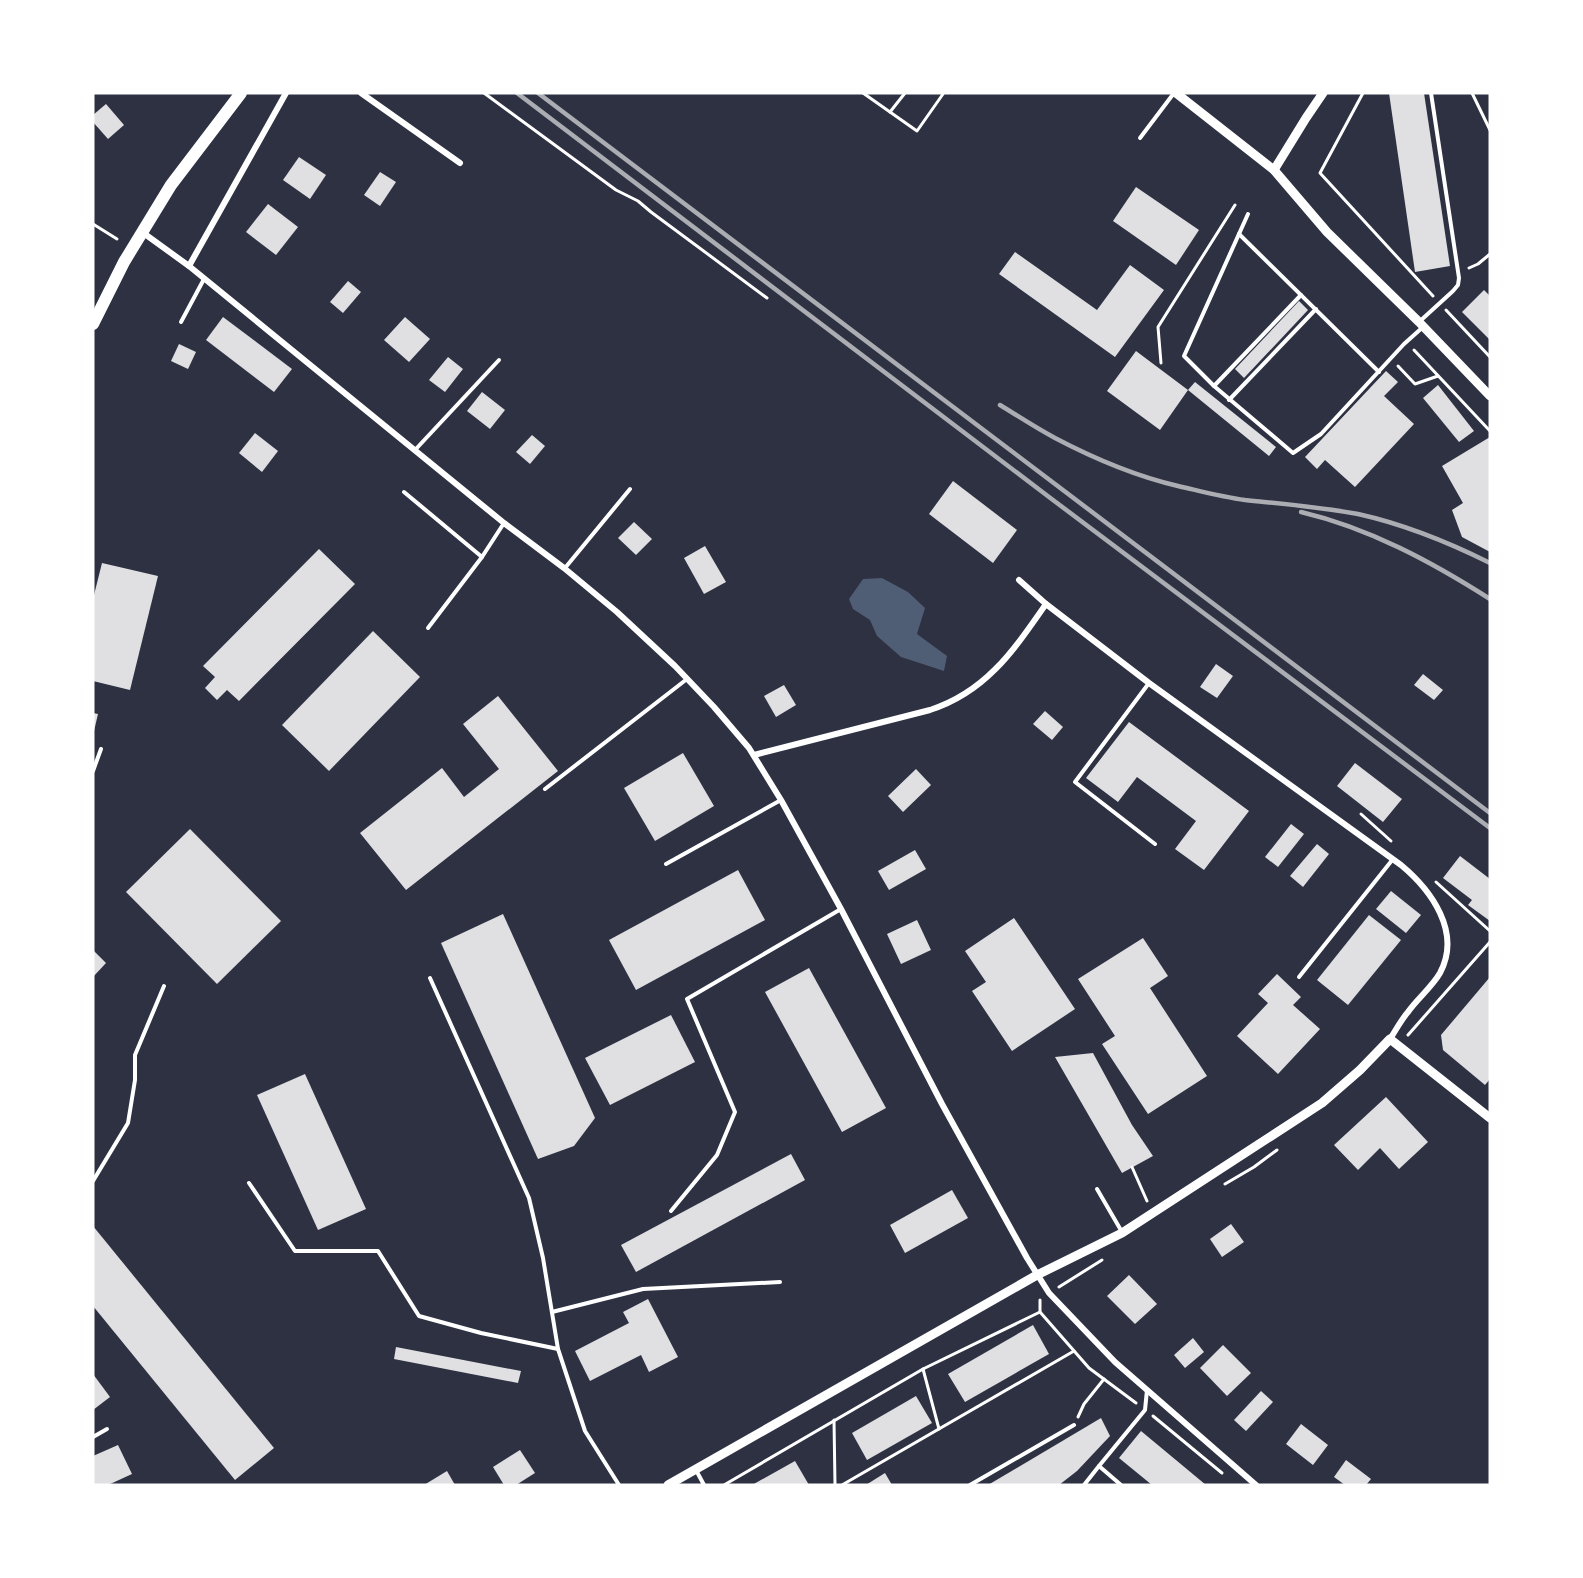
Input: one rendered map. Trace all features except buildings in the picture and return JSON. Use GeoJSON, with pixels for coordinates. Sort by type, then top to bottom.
{"type":"FeatureCollection","features":[{"type":"Feature","properties":{"kind":"main road"},"geometry":{"type":"LineString","coordinates":[[93,324],[141,232],[171,185],[241,93]]}},
{"type":"Feature","properties":{"kind":"street"},"geometry":{"type":"LineString","coordinates":[[189,266],[286,93]]}},
{"type":"Feature","properties":{"kind":"street"},"geometry":{"type":"LineString","coordinates":[[361,93],[460,164]]}},
{"type":"Feature","properties":{"kind":"street"},"geometry":{"type":"LineString","coordinates":[[1175,93],[1274,171],[1327,232],[1421,324],[1490,396]]}},
{"type":"Feature","properties":{"kind":"street"},"geometry":{"type":"LineString","coordinates":[[1274,171],[1323,93]]}},
{"type":"Feature","properties":{"kind":"street"},"geometry":{"type":"LineString","coordinates":[[141,232],[189,266],[504,523],[564,568],[632,626],[714,707],[754,755],[781,800],[841,909],[942,1104],[1049,1293],[1115,1362],[1256,1485]]}},
{"type":"Feature","properties":{"kind":"street"},"geometry":{"type":"LineString","coordinates":[[668,1485],[1037,1275],[1122,1233],[1322,1103],[1360,1070],[1390,1039],[1407,1013],[1440,972],[1447,944],[1443,918],[1424,888],[1413,876],[1393,859],[1149,683],[1046,604],[1019,580]]}},
{"type":"Feature","properties":{"kind":"street"},"geometry":{"type":"LineString","coordinates":[[754,755],[951,703],[996,670],[1046,604]]}},
{"type":"Feature","properties":{"kind":"street"},"geometry":{"type":"LineString","coordinates":[[1390,1039],[1490,1118]]}},
{"type":"Feature","properties":{"kind":"lane"},"geometry":{"type":"LineString","coordinates":[[1140,138],[1175,93]]}},
{"type":"Feature","properties":{"kind":"lane"},"geometry":{"type":"LineString","coordinates":[[1248,214],[1184,356],[1229,400],[1293,453],[1321,434],[1407,342],[1439,303],[1458,285],[1460,278],[1431,93]]}},
{"type":"Feature","properties":{"kind":"lane"},"geometry":{"type":"LineString","coordinates":[[1239,234],[1379,372]]}},
{"type":"Feature","properties":{"kind":"lane"},"geometry":{"type":"LineString","coordinates":[[181,322],[204,279]]}},
{"type":"Feature","properties":{"kind":"lane"},"geometry":{"type":"LineString","coordinates":[[1214,386],[1301,294]]}},
{"type":"Feature","properties":{"kind":"lane"},"geometry":{"type":"LineString","coordinates":[[1229,400],[1316,309]]}},
{"type":"Feature","properties":{"kind":"lane"},"geometry":{"type":"LineString","coordinates":[[415,450],[499,360]]}},
{"type":"Feature","properties":{"kind":"lane"},"geometry":{"type":"LineString","coordinates":[[564,568],[630,489]]}},
{"type":"Feature","properties":{"kind":"lane"},"geometry":{"type":"LineString","coordinates":[[404,492],[482,557]]}},
{"type":"Feature","properties":{"kind":"lane"},"geometry":{"type":"LineString","coordinates":[[428,628],[482,557],[504,523]]}},
{"type":"Feature","properties":{"kind":"lane"},"geometry":{"type":"LineString","coordinates":[[545,789],[688,679]]}},
{"type":"Feature","properties":{"kind":"lane"},"geometry":{"type":"LineString","coordinates":[[1149,683],[1075,783],[1155,844]]}},
{"type":"Feature","properties":{"kind":"lane"},"geometry":{"type":"LineString","coordinates":[[93,771],[101,750]]}},
{"type":"Feature","properties":{"kind":"lane"},"geometry":{"type":"LineString","coordinates":[[666,864],[781,800]]}},
{"type":"Feature","properties":{"kind":"lane"},"geometry":{"type":"LineString","coordinates":[[1299,977],[1393,859]]}},
{"type":"Feature","properties":{"kind":"lane"},"geometry":{"type":"LineString","coordinates":[[671,1211],[717,1155],[735,1112],[687,999],[841,909]]}},
{"type":"Feature","properties":{"kind":"lane"},"geometry":{"type":"LineString","coordinates":[[430,978],[530,1198],[543,1258],[558,1349],[585,1431],[620,1485]]}},
{"type":"Feature","properties":{"kind":"lane"},"geometry":{"type":"LineString","coordinates":[[93,1181],[128,1123],[135,1080],[135,1055],[164,986]]}},
{"type":"Feature","properties":{"kind":"lane"},"geometry":{"type":"LineString","coordinates":[[249,1183],[294,1251],[378,1251],[419,1316],[481,1333],[558,1349]]}},
{"type":"Feature","properties":{"kind":"lane"},"geometry":{"type":"LineString","coordinates":[[1097,1189],[1122,1233]]}},
{"type":"Feature","properties":{"kind":"lane"},"geometry":{"type":"LineString","coordinates":[[552,1312],[643,1289],[780,1282]]}},
{"type":"Feature","properties":{"kind":"lane"},"geometry":{"type":"LineString","coordinates":[[1084,1485],[1145,1410],[1147,1390]]}},
{"type":"Feature","properties":{"kind":"lane"},"geometry":{"type":"LineString","coordinates":[[970,1485],[1074,1425]]}},
{"type":"Feature","properties":{"kind":"lane"},"geometry":{"type":"LineString","coordinates":[[93,1437],[107,1429]]}},
{"type":"Feature","properties":{"kind":"lane"},"geometry":{"type":"LineString","coordinates":[[1099,1466],[1121,1485]]}},
{"type":"Feature","properties":{"kind":"lane"},"geometry":{"type":"LineString","coordinates":[[696,1470],[704,1485]]}},
{"type":"Feature","properties":{"kind":"path"},"geometry":{"type":"LineString","coordinates":[[484,93],[616,190],[638,201],[767,298]]}},
{"type":"Feature","properties":{"kind":"path"},"geometry":{"type":"LineString","coordinates":[[863,93],[917,131],[943,94]]}},
{"type":"Feature","properties":{"kind":"path"},"geometry":{"type":"LineString","coordinates":[[890,112],[904,93]]}},
{"type":"Feature","properties":{"kind":"path"},"geometry":{"type":"LineString","coordinates":[[1363,93],[1320,173],[1490,357]]}},
{"type":"Feature","properties":{"kind":"path"},"geometry":{"type":"LineString","coordinates":[[1472,93],[1490,130]]}},
{"type":"Feature","properties":{"kind":"path"},"geometry":{"type":"LineString","coordinates":[[1161,363],[1158,327],[1235,205]]}},
{"type":"Feature","properties":{"kind":"path"},"geometry":{"type":"LineString","coordinates":[[93,224],[117,239]]}},
{"type":"Feature","properties":{"kind":"path"},"geometry":{"type":"LineString","coordinates":[[1458,271],[1478,264],[1490,254]]}},
{"type":"Feature","properties":{"kind":"path"},"geometry":{"type":"LineString","coordinates":[[1407,342],[1490,431]]}},
{"type":"Feature","properties":{"kind":"path"},"geometry":{"type":"LineString","coordinates":[[1391,359],[1415,384],[1438,376]]}},
{"type":"Feature","properties":{"kind":"path"},"geometry":{"type":"LineString","coordinates":[[1407,1036],[1490,942]]}},
{"type":"Feature","properties":{"kind":"path"},"geometry":{"type":"LineString","coordinates":[[1132,1167],[1148,1202]]}},
{"type":"Feature","properties":{"kind":"path"},"geometry":{"type":"LineString","coordinates":[[724,1485],[923,1369],[1040,1312],[1040,1298]]}},
{"type":"Feature","properties":{"kind":"path"},"geometry":{"type":"LineString","coordinates":[[842,1485],[1074,1351]]}},
{"type":"Feature","properties":{"kind":"path"},"geometry":{"type":"LineString","coordinates":[[923,1369],[939,1429]]}},
{"type":"Feature","properties":{"kind":"path"},"geometry":{"type":"LineString","coordinates":[[1074,1425],[1084,1404],[1104,1379]]}},
{"type":"Feature","properties":{"kind":"path"},"geometry":{"type":"LineString","coordinates":[[834,1420],[835,1485]]}},
{"type":"Feature","properties":{"kind":"water"},"geometry":{"type":"Polygon","coordinates":[[[882,578],[908,592],[925,608],[917,634],[947,656],[944,671],[901,657],[877,636],[870,620],[853,609],[849,599],[863,579],[882,578]]]}},
{"type":"Feature","properties":{"kind":"railway"},"geometry":{"type":"LineString","coordinates":[[517,93],[1490,828]]}},
{"type":"Feature","properties":{"kind":"railway"},"geometry":{"type":"LineString","coordinates":[[538,93],[1490,813]]}},
{"type":"Feature","properties":{"kind":"railway"},"geometry":{"type":"LineString","coordinates":[[1000,405],[1069,445],[1146,477],[1228,497],[1330,509],[1375,518],[1425,534],[1490,563]]}},
{"type":"Feature","properties":{"kind":"railway"},"geometry":{"type":"LineString","coordinates":[[1301,512],[1351,527],[1423,559],[1490,599]]}}]}
